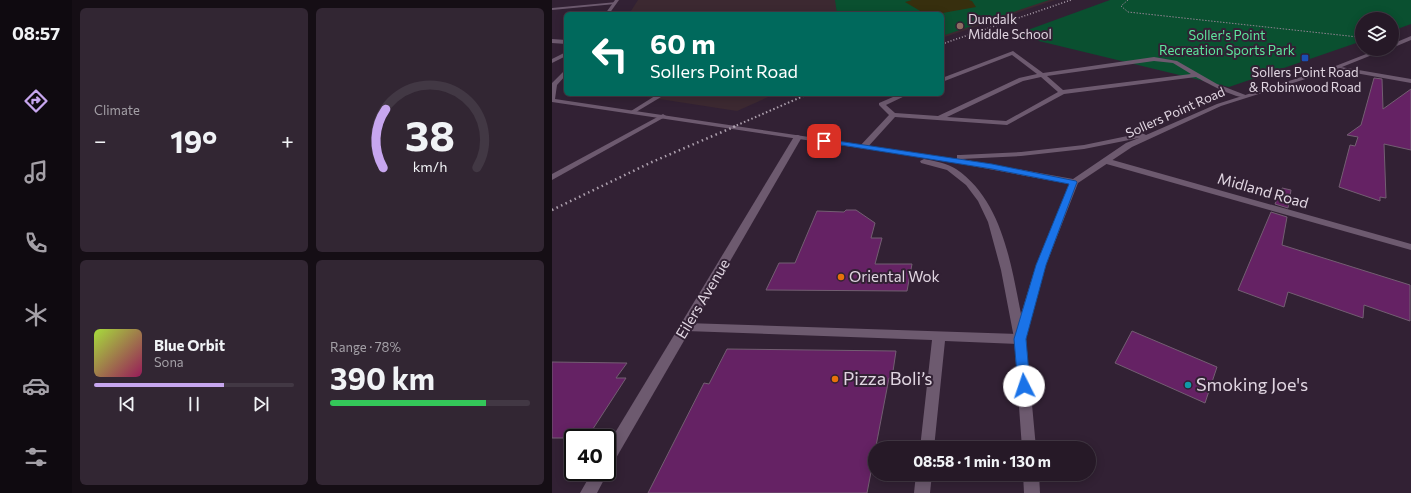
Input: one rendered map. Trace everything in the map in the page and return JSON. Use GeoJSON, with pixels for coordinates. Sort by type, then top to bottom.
{"type":"FeatureCollection","features":[{"type":"Feature","properties":{"kind":"street"},"geometry":{"type":"LineString","coordinates":[[552,9],[616,2]]}},
{"type":"Feature","properties":{"kind":"street"},"geometry":{"type":"LineString","coordinates":[[608,12],[616,2]]}},
{"type":"Feature","properties":{"kind":"street"},"geometry":{"type":"LineString","coordinates":[[1399,43],[1411,38]]}},
{"type":"Feature","properties":{"kind":"street"},"geometry":{"type":"LineString","coordinates":[[552,41],[564,42]]}},
{"type":"Feature","properties":{"kind":"street"},"geometry":{"type":"LineString","coordinates":[[944,79],[1013,53],[1062,92]]}},
{"type":"Feature","properties":{"kind":"street"},"geometry":{"type":"LineString","coordinates":[[552,61],[564,55]]}},
{"type":"Feature","properties":{"kind":"street","name":"Sollers Point Road"},"geometry":{"type":"LineString","coordinates":[[1074,182],[1129,145],[1156,132],[1219,105],[1335,68],[1366,56]]}},
{"type":"Feature","properties":{"kind":"street"},"geometry":{"type":"LineString","coordinates":[[936,119],[1021,79],[1154,59],[1175,62],[1215,85],[1245,96]]}},
{"type":"Feature","properties":{"kind":"street"},"geometry":{"type":"LineString","coordinates":[[1335,68],[1411,81]]}},
{"type":"Feature","properties":{"kind":"street"},"geometry":{"type":"LineString","coordinates":[[564,73],[554,85],[552,100],[634,111],[940,158],[1074,182],[1041,265],[1020,339]]}},
{"type":"Feature","properties":{"kind":"street"},"geometry":{"type":"LineString","coordinates":[[901,96],[880,104],[893,115],[1006,123],[1062,92],[1196,75]]}},
{"type":"Feature","properties":{"kind":"street"},"geometry":{"type":"LineString","coordinates":[[634,111],[660,96]]}},
{"type":"Feature","properties":{"kind":"street"},"geometry":{"type":"LineString","coordinates":[[863,147],[893,115]]}},
{"type":"Feature","properties":{"kind":"street"},"geometry":{"type":"LineString","coordinates":[[552,177],[663,116]]}},
{"type":"Feature","properties":{"kind":"street"},"geometry":{"type":"LineString","coordinates":[[940,158],[1021,154],[1078,148],[1156,132]]}},
{"type":"Feature","properties":{"kind":"street","name":"Eilers Avenue"},"geometry":{"type":"LineString","coordinates":[[616,445],[798,137]]}},
{"type":"Feature","properties":{"kind":"street"},"geometry":{"type":"LineString","coordinates":[[891,151],[952,170],[974,188],[992,218],[1005,267],[1020,339],[1028,441]]}},
{"type":"Feature","properties":{"kind":"street","name":"Midland Road"},"geometry":{"type":"LineString","coordinates":[[1106,161],[1411,247]]}},
{"type":"Feature","properties":{"kind":"street"},"geometry":{"type":"LineString","coordinates":[[686,327],[1020,339]]}},
{"type":"Feature","properties":{"kind":"street"},"geometry":{"type":"LineString","coordinates":[[928,441],[939,336]]}},
{"type":"Feature","properties":{"kind":"street"},"geometry":{"type":"LineString","coordinates":[[588,493],[595,481]]}},
{"type":"Feature","properties":{"kind":"street"},"geometry":{"type":"LineString","coordinates":[[922,493],[923,481]]}},
{"type":"Feature","properties":{"kind":"street"},"geometry":{"type":"LineString","coordinates":[[1031,481],[1032,493]]}},
{"type":"Feature","properties":{"kind":"path"},"geometry":{"type":"LineString","coordinates":[[1128,0],[1121,6],[1128,12],[1306,30],[1355,37]]}},
{"type":"Feature","properties":{"kind":"shaded area","name":"Dundalk Middle School"},"geometry":{"type":"Polygon","coordinates":[[[638,0],[1055,0],[944,37],[944,12],[630,12],[638,0]]]}},
{"type":"Feature","properties":{"kind":"shaded area"},"geometry":{"type":"Polygon","coordinates":[[[640,96],[771,96],[737,111],[640,96]]]}},
{"type":"Feature","properties":{"kind":"green space"},"geometry":{"type":"Polygon","coordinates":[[[835,0],[1049,0],[944,35],[944,12],[837,12],[835,0]]]}},
{"type":"Feature","properties":{"kind":"green space","name":"Soller's Point Recreation Sports Park"},"geometry":{"type":"Polygon","coordinates":[[[1110,0],[1411,0],[1411,24],[1399,28],[1399,12],[1355,12],[1355,43],[1229,87],[1014,35],[1110,0]]]}},
{"type":"Feature","properties":{"kind":"sand"},"geometry":{"type":"Polygon","coordinates":[[[912,0],[969,0],[972,1],[976,7],[944,13],[922,12],[905,2],[912,0]]]}},
{"type":"Feature","properties":{"kind":"building"},"geometry":{"type":"Polygon","coordinates":[[[1374,78],[1382,79],[1383,109],[1411,89],[1411,150],[1384,144],[1386,198],[1380,197],[1380,201],[1339,187],[1350,145],[1355,146],[1358,137],[1347,135],[1361,125],[1374,78]]]}},
{"type":"Feature","properties":{"kind":"building"},"geometry":{"type":"Polygon","coordinates":[[[1282,188],[1291,190],[1288,208],[1275,204],[1282,188]]]}},
{"type":"Feature","properties":{"kind":"building"},"geometry":{"type":"Polygon","coordinates":[[[846,210],[856,210],[875,223],[871,238],[882,238],[875,264],[912,264],[907,291],[766,290],[779,263],[795,263],[817,211],[844,212],[846,210]]]}},
{"type":"Feature","properties":{"kind":"building"},"geometry":{"type":"Polygon","coordinates":[[[1271,212],[1287,217],[1282,245],[1410,285],[1410,321],[1364,305],[1363,318],[1288,292],[1284,307],[1238,290],[1271,212]]]}},
{"type":"Feature","properties":{"kind":"building","name":"Smoking Joe's"},"geometry":{"type":"Polygon","coordinates":[[[1132,331],[1217,367],[1205,403],[1115,363],[1132,331]]]}},
{"type":"Feature","properties":{"kind":"building"},"geometry":{"type":"Polygon","coordinates":[[[727,349],[896,351],[892,378],[889,378],[877,441],[868,441],[868,481],[869,481],[867,493],[648,493],[704,383],[709,384],[727,349]]]}},
{"type":"Feature","properties":{"kind":"building"},"geometry":{"type":"Polygon","coordinates":[[[552,362],[627,363],[616,378],[626,378],[593,429],[564,429],[564,438],[552,438],[552,362]]]}},
{"type":"Feature","properties":{"kind":"railway"},"geometry":{"type":"LineString","coordinates":[[944,43],[1071,0]]}},
{"type":"Feature","properties":{"kind":"railway"},"geometry":{"type":"LineString","coordinates":[[733,127],[803,96]]}},
{"type":"Feature","properties":{"kind":"railway"},"geometry":{"type":"LineString","coordinates":[[552,210],[652,162],[736,126]]}},
{"type":"Feature","properties":{"kind":"place","name":"Dundalk Middle School"},"geometry":{"type":"Point","coordinates":[960,26]}},
{"type":"Feature","properties":{"kind":"place","name":"Sollers Point Road & Robinwood Road"},"geometry":{"type":"Point","coordinates":[1305,58]}},
{"type":"Feature","properties":{"kind":"place","name":"Oriental Wok"},"geometry":{"type":"Point","coordinates":[841,277]}},
{"type":"Feature","properties":{"kind":"place","name":"Pizza Boli’s"},"geometry":{"type":"Point","coordinates":[835,379]}},
{"type":"Feature","properties":{"kind":"place","name":"Smoking Joe's"},"geometry":{"type":"Point","coordinates":[1188,385]}},
{"type":"Feature","properties":{"kind":"route"},"geometry":{"type":"LineString","coordinates":[[824,141],[940,158],[1074,182],[1041,265],[1020,339],[1024,386]]}}]}
